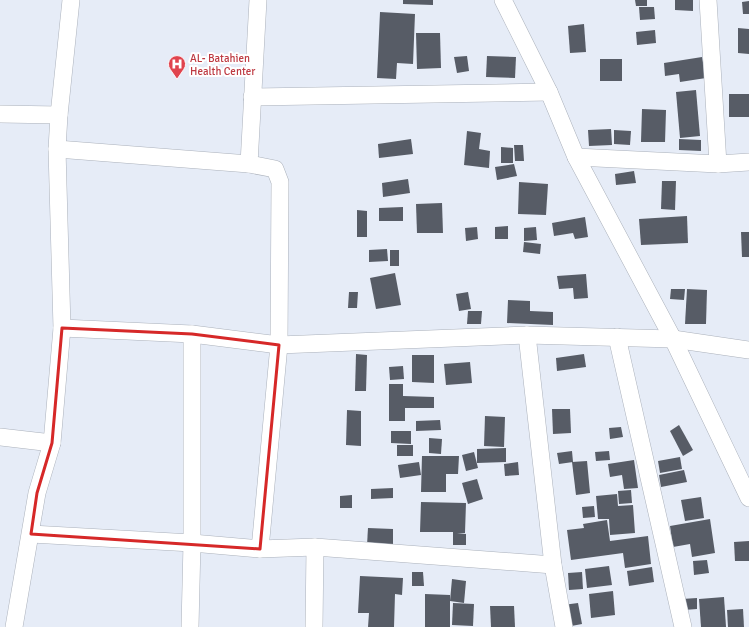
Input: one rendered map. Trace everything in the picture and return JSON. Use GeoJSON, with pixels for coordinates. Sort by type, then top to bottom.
{"type":"FeatureCollection","features":[{"type":"Feature","properties":{"kind":"street"},"geometry":{"type":"LineString","coordinates":[[14,627],[37,493],[52,443],[62,328],[56,149],[71,0]]}},
{"type":"Feature","properties":{"kind":"street"},"geometry":{"type":"LineString","coordinates":[[249,164],[258,0]]}},
{"type":"Feature","properties":{"kind":"street"},"geometry":{"type":"LineString","coordinates":[[503,0],[549,92],[576,157],[673,339],[749,498]]}},
{"type":"Feature","properties":{"kind":"street"},"geometry":{"type":"LineString","coordinates":[[708,0],[718,164]]}},
{"type":"Feature","properties":{"kind":"street"},"geometry":{"type":"LineString","coordinates":[[252,97],[549,92]]}},
{"type":"Feature","properties":{"kind":"street"},"geometry":{"type":"LineString","coordinates":[[0,114],[59,115]]}},
{"type":"Feature","properties":{"kind":"street"},"geometry":{"type":"LineString","coordinates":[[56,149],[249,164],[275,169],[280,182],[279,345],[260,549]]}},
{"type":"Feature","properties":{"kind":"street"},"geometry":{"type":"LineString","coordinates":[[576,157],[718,164],[749,162]]}},
{"type":"Feature","properties":{"kind":"street"},"geometry":{"type":"LineString","coordinates":[[62,328],[192,334],[279,345],[527,334],[673,339],[749,350]]}},
{"type":"Feature","properties":{"kind":"street"},"geometry":{"type":"LineString","coordinates":[[190,627],[192,543],[192,334]]}},
{"type":"Feature","properties":{"kind":"street"},"geometry":{"type":"LineString","coordinates":[[527,334],[554,565],[564,627]]}},
{"type":"Feature","properties":{"kind":"street"},"geometry":{"type":"LineString","coordinates":[[617,337],[683,627]]}},
{"type":"Feature","properties":{"kind":"street"},"geometry":{"type":"LineString","coordinates":[[0,437],[52,443]]}},
{"type":"Feature","properties":{"kind":"street"},"geometry":{"type":"LineString","coordinates":[[31,534],[192,543],[260,549],[315,547],[554,565]]}},
{"type":"Feature","properties":{"kind":"street"},"geometry":{"type":"LineString","coordinates":[[314,627],[315,547]]}},
{"type":"Feature","properties":{"kind":"highlighted area"},"geometry":{"type":"Polygon","coordinates":[[[62,328],[192,334],[279,345],[260,549],[31,534],[37,493],[52,443],[62,328]]]}},
{"type":"Feature","properties":{"kind":"building"},"geometry":{"type":"Polygon","coordinates":[[[403,0],[433,0],[433,5],[403,4],[403,0]]]}},
{"type":"Feature","properties":{"kind":"building"},"geometry":{"type":"Polygon","coordinates":[[[635,0],[647,0],[647,6],[636,6],[635,0]]]}},
{"type":"Feature","properties":{"kind":"building"},"geometry":{"type":"Polygon","coordinates":[[[675,0],[693,0],[693,11],[675,10],[675,0]]]}},
{"type":"Feature","properties":{"kind":"building"},"geometry":{"type":"Polygon","coordinates":[[[749,1],[749,14],[743,14],[742,2],[749,1]]]}},
{"type":"Feature","properties":{"kind":"building"},"geometry":{"type":"Polygon","coordinates":[[[639,7],[654,7],[655,19],[640,20],[639,7]]]}},
{"type":"Feature","properties":{"kind":"building"},"geometry":{"type":"Polygon","coordinates":[[[380,12],[415,14],[413,64],[397,63],[396,79],[377,78],[380,12]]]}},
{"type":"Feature","properties":{"kind":"building"},"geometry":{"type":"Polygon","coordinates":[[[584,24],[586,52],[570,53],[568,26],[584,24]]]}},
{"type":"Feature","properties":{"kind":"building"},"geometry":{"type":"Polygon","coordinates":[[[738,28],[749,29],[749,54],[738,53],[738,28]]]}},
{"type":"Feature","properties":{"kind":"building"},"geometry":{"type":"Polygon","coordinates":[[[655,30],[656,43],[637,45],[636,32],[655,30]]]}},
{"type":"Feature","properties":{"kind":"building"},"geometry":{"type":"Polygon","coordinates":[[[416,33],[440,33],[441,68],[417,69],[416,33]]]}},
{"type":"Feature","properties":{"kind":"building"},"geometry":{"type":"Polygon","coordinates":[[[467,56],[469,71],[457,73],[454,57],[467,56]]]}},
{"type":"Feature","properties":{"kind":"building"},"geometry":{"type":"Polygon","coordinates":[[[487,56],[516,57],[515,78],[486,77],[487,56]]]}},
{"type":"Feature","properties":{"kind":"building"},"geometry":{"type":"Polygon","coordinates":[[[702,57],[706,78],[680,82],[679,74],[665,76],[664,63],[702,57]]]}},
{"type":"Feature","properties":{"kind":"building"},"geometry":{"type":"Polygon","coordinates":[[[600,59],[622,59],[622,81],[600,81],[600,59]]]}},
{"type":"Feature","properties":{"kind":"building"},"geometry":{"type":"Polygon","coordinates":[[[696,90],[700,136],[680,138],[676,92],[696,90]]]}},
{"type":"Feature","properties":{"kind":"building"},"geometry":{"type":"Polygon","coordinates":[[[729,94],[749,94],[749,117],[729,117],[729,94]]]}},
{"type":"Feature","properties":{"kind":"building"},"geometry":{"type":"Polygon","coordinates":[[[642,109],[666,110],[665,142],[641,142],[642,109]]]}},
{"type":"Feature","properties":{"kind":"building"},"geometry":{"type":"Polygon","coordinates":[[[611,129],[612,145],[589,146],[588,130],[611,129]]]}},
{"type":"Feature","properties":{"kind":"building"},"geometry":{"type":"Polygon","coordinates":[[[614,130],[631,131],[630,145],[614,144],[614,130]]]}},
{"type":"Feature","properties":{"kind":"building"},"geometry":{"type":"Polygon","coordinates":[[[467,131],[481,133],[479,149],[490,151],[489,168],[464,165],[467,131]]]}},
{"type":"Feature","properties":{"kind":"building"},"geometry":{"type":"Polygon","coordinates":[[[411,139],[413,154],[379,158],[378,144],[411,139]]]}},
{"type":"Feature","properties":{"kind":"building"},"geometry":{"type":"Polygon","coordinates":[[[679,139],[701,140],[701,151],[679,150],[679,139]]]}},
{"type":"Feature","properties":{"kind":"building"},"geometry":{"type":"Polygon","coordinates":[[[514,145],[523,145],[524,161],[515,161],[514,145]]]}},
{"type":"Feature","properties":{"kind":"building"},"geometry":{"type":"Polygon","coordinates":[[[501,147],[513,148],[513,163],[501,163],[501,147]]]}},
{"type":"Feature","properties":{"kind":"building"},"geometry":{"type":"Polygon","coordinates":[[[514,164],[517,176],[497,180],[495,167],[514,164]]]}},
{"type":"Feature","properties":{"kind":"building"},"geometry":{"type":"Polygon","coordinates":[[[634,171],[636,183],[616,185],[615,174],[634,171]]]}},
{"type":"Feature","properties":{"kind":"building"},"geometry":{"type":"Polygon","coordinates":[[[408,179],[410,193],[383,197],[382,183],[408,179]]]}},
{"type":"Feature","properties":{"kind":"building"},"geometry":{"type":"Polygon","coordinates":[[[662,181],[676,181],[675,210],[661,209],[662,181]]]}},
{"type":"Feature","properties":{"kind":"building"},"geometry":{"type":"Polygon","coordinates":[[[519,182],[548,184],[546,215],[518,214],[519,182]]]}},
{"type":"Feature","properties":{"kind":"building"},"geometry":{"type":"Polygon","coordinates":[[[442,203],[443,233],[417,233],[416,204],[442,203]]]}},
{"type":"Feature","properties":{"kind":"building"},"geometry":{"type":"Polygon","coordinates":[[[403,207],[403,221],[379,221],[379,208],[403,207]]]}},
{"type":"Feature","properties":{"kind":"building"},"geometry":{"type":"Polygon","coordinates":[[[357,210],[367,211],[367,237],[357,237],[357,210]]]}},
{"type":"Feature","properties":{"kind":"building"},"geometry":{"type":"Polygon","coordinates":[[[687,216],[688,243],[641,245],[639,219],[687,216]]]}},
{"type":"Feature","properties":{"kind":"building"},"geometry":{"type":"Polygon","coordinates":[[[585,217],[588,237],[575,239],[573,233],[554,236],[552,223],[585,217]]]}},
{"type":"Feature","properties":{"kind":"building"},"geometry":{"type":"Polygon","coordinates":[[[508,226],[508,239],[495,239],[495,227],[508,226]]]}},
{"type":"Feature","properties":{"kind":"building"},"geometry":{"type":"Polygon","coordinates":[[[477,227],[478,239],[466,241],[465,228],[477,227]]]}},
{"type":"Feature","properties":{"kind":"building"},"geometry":{"type":"Polygon","coordinates":[[[536,227],[537,240],[524,241],[524,228],[536,227]]]}},
{"type":"Feature","properties":{"kind":"building"},"geometry":{"type":"Polygon","coordinates":[[[741,232],[749,232],[749,257],[742,257],[741,232]]]}},
{"type":"Feature","properties":{"kind":"building"},"geometry":{"type":"Polygon","coordinates":[[[524,242],[541,244],[540,254],[523,252],[524,242]]]}},
{"type":"Feature","properties":{"kind":"building"},"geometry":{"type":"Polygon","coordinates":[[[387,249],[388,261],[369,262],[369,250],[387,249]]]}},
{"type":"Feature","properties":{"kind":"building"},"geometry":{"type":"Polygon","coordinates":[[[390,250],[399,250],[399,266],[390,266],[390,250]]]}},
{"type":"Feature","properties":{"kind":"building"},"geometry":{"type":"Polygon","coordinates":[[[395,273],[401,305],[376,309],[370,278],[395,273]]]}},
{"type":"Feature","properties":{"kind":"building"},"geometry":{"type":"Polygon","coordinates":[[[586,274],[588,298],[574,299],[573,288],[559,289],[557,276],[586,274]]]}},
{"type":"Feature","properties":{"kind":"building"},"geometry":{"type":"Polygon","coordinates":[[[671,289],[685,289],[684,300],[670,299],[671,289]]]}},
{"type":"Feature","properties":{"kind":"building"},"geometry":{"type":"Polygon","coordinates":[[[687,289],[707,290],[706,324],[685,324],[687,289]]]}},
{"type":"Feature","properties":{"kind":"building"},"geometry":{"type":"Polygon","coordinates":[[[349,292],[358,292],[357,308],[348,308],[349,292]]]}},
{"type":"Feature","properties":{"kind":"building"},"geometry":{"type":"Polygon","coordinates":[[[468,292],[471,309],[459,311],[456,294],[468,292]]]}},
{"type":"Feature","properties":{"kind":"building"},"geometry":{"type":"Polygon","coordinates":[[[508,300],[530,301],[530,311],[553,312],[553,325],[507,323],[508,300]]]}},
{"type":"Feature","properties":{"kind":"building"},"geometry":{"type":"Polygon","coordinates":[[[468,311],[482,311],[481,324],[467,324],[468,311]]]}},
{"type":"Feature","properties":{"kind":"building"},"geometry":{"type":"Polygon","coordinates":[[[356,354],[367,355],[366,391],[355,391],[356,354]]]}},
{"type":"Feature","properties":{"kind":"building"},"geometry":{"type":"Polygon","coordinates":[[[584,354],[586,367],[557,371],[556,358],[584,354]]]}},
{"type":"Feature","properties":{"kind":"building"},"geometry":{"type":"Polygon","coordinates":[[[412,355],[434,355],[434,383],[412,382],[412,355]]]}},
{"type":"Feature","properties":{"kind":"building"},"geometry":{"type":"Polygon","coordinates":[[[470,362],[472,383],[446,385],[444,364],[470,362]]]}},
{"type":"Feature","properties":{"kind":"building"},"geometry":{"type":"Polygon","coordinates":[[[403,366],[404,379],[390,380],[389,367],[403,366]]]}},
{"type":"Feature","properties":{"kind":"building"},"geometry":{"type":"Polygon","coordinates":[[[389,384],[403,384],[403,396],[434,397],[434,408],[405,408],[405,421],[389,421],[389,384]]]}},
{"type":"Feature","properties":{"kind":"building"},"geometry":{"type":"Polygon","coordinates":[[[552,409],[570,409],[571,433],[553,434],[552,409]]]}},
{"type":"Feature","properties":{"kind":"building"},"geometry":{"type":"Polygon","coordinates":[[[347,410],[361,411],[361,446],[346,445],[347,410]]]}},
{"type":"Feature","properties":{"kind":"building"},"geometry":{"type":"Polygon","coordinates":[[[485,416],[505,417],[504,447],[484,446],[485,416]]]}},
{"type":"Feature","properties":{"kind":"building"},"geometry":{"type":"Polygon","coordinates":[[[440,420],[441,430],[416,431],[416,421],[440,420]]]}},
{"type":"Feature","properties":{"kind":"building"},"geometry":{"type":"Polygon","coordinates":[[[679,425],[693,450],[683,456],[670,431],[679,425]]]}},
{"type":"Feature","properties":{"kind":"building"},"geometry":{"type":"Polygon","coordinates":[[[621,427],[623,437],[610,439],[609,428],[621,427]]]}},
{"type":"Feature","properties":{"kind":"building"},"geometry":{"type":"Polygon","coordinates":[[[391,431],[411,431],[411,444],[391,443],[391,431]]]}},
{"type":"Feature","properties":{"kind":"building"},"geometry":{"type":"Polygon","coordinates":[[[429,438],[442,439],[441,454],[429,453],[429,438]]]}},
{"type":"Feature","properties":{"kind":"building"},"geometry":{"type":"Polygon","coordinates":[[[397,445],[413,445],[413,456],[397,456],[397,445]]]}},
{"type":"Feature","properties":{"kind":"building"},"geometry":{"type":"Polygon","coordinates":[[[506,448],[506,462],[477,463],[477,449],[506,448]]]}},
{"type":"Feature","properties":{"kind":"building"},"geometry":{"type":"Polygon","coordinates":[[[572,451],[573,462],[559,464],[557,453],[572,451]]]}},
{"type":"Feature","properties":{"kind":"building"},"geometry":{"type":"Polygon","coordinates":[[[609,451],[610,460],[596,461],[595,452],[609,451]]]}},
{"type":"Feature","properties":{"kind":"building"},"geometry":{"type":"Polygon","coordinates":[[[474,452],[478,468],[466,471],[462,455],[474,452]]]}},
{"type":"Feature","properties":{"kind":"building"},"geometry":{"type":"Polygon","coordinates":[[[422,456],[459,456],[458,474],[446,474],[446,492],[421,492],[422,456]]]}},
{"type":"Feature","properties":{"kind":"building"},"geometry":{"type":"Polygon","coordinates":[[[680,457],[682,469],[660,473],[658,461],[680,457]]]}},
{"type":"Feature","properties":{"kind":"building"},"geometry":{"type":"Polygon","coordinates":[[[634,460],[638,488],[624,489],[622,475],[610,477],[608,464],[634,460]]]}},
{"type":"Feature","properties":{"kind":"building"},"geometry":{"type":"Polygon","coordinates":[[[587,461],[590,493],[576,495],[572,462],[587,461]]]}},
{"type":"Feature","properties":{"kind":"building"},"geometry":{"type":"Polygon","coordinates":[[[419,462],[421,475],[400,478],[398,465],[419,462]]]}},
{"type":"Feature","properties":{"kind":"building"},"geometry":{"type":"Polygon","coordinates":[[[518,462],[519,475],[505,476],[504,464],[518,462]]]}},
{"type":"Feature","properties":{"kind":"building"},"geometry":{"type":"Polygon","coordinates":[[[684,470],[687,482],[661,487],[659,475],[684,470]]]}},
{"type":"Feature","properties":{"kind":"building"},"geometry":{"type":"Polygon","coordinates":[[[477,479],[483,499],[468,504],[462,483],[477,479]]]}},
{"type":"Feature","properties":{"kind":"building"},"geometry":{"type":"Polygon","coordinates":[[[393,488],[393,498],[371,499],[371,489],[393,488]]]}},
{"type":"Feature","properties":{"kind":"building"},"geometry":{"type":"Polygon","coordinates":[[[631,490],[632,503],[619,504],[618,491],[631,490]]]}},
{"type":"Feature","properties":{"kind":"building"},"geometry":{"type":"Polygon","coordinates":[[[617,494],[618,506],[633,505],[635,533],[610,535],[609,519],[598,519],[596,496],[617,494]]]}},
{"type":"Feature","properties":{"kind":"building"},"geometry":{"type":"Polygon","coordinates":[[[352,495],[352,508],[340,508],[340,496],[352,495]]]}},
{"type":"Feature","properties":{"kind":"building"},"geometry":{"type":"Polygon","coordinates":[[[701,497],[704,518],[685,521],[681,500],[701,497]]]}},
{"type":"Feature","properties":{"kind":"building"},"geometry":{"type":"Polygon","coordinates":[[[421,502],[466,503],[465,533],[457,533],[466,534],[466,545],[453,545],[453,532],[420,532],[421,502]]]}},
{"type":"Feature","properties":{"kind":"building"},"geometry":{"type":"Polygon","coordinates":[[[594,506],[595,517],[583,518],[582,507],[594,506]]]}},
{"type":"Feature","properties":{"kind":"building"},"geometry":{"type":"Polygon","coordinates":[[[710,519],[715,553],[692,557],[690,544],[673,547],[670,526],[710,519]]]}},
{"type":"Feature","properties":{"kind":"building"},"geometry":{"type":"Polygon","coordinates":[[[607,520],[610,541],[648,536],[651,564],[625,568],[623,553],[571,560],[567,530],[584,528],[583,524],[607,520]]]}},
{"type":"Feature","properties":{"kind":"building"},"geometry":{"type":"Polygon","coordinates":[[[368,528],[393,529],[393,546],[367,545],[368,528]]]}},
{"type":"Feature","properties":{"kind":"building"},"geometry":{"type":"Polygon","coordinates":[[[749,541],[749,561],[735,561],[734,542],[749,541]]]}},
{"type":"Feature","properties":{"kind":"building"},"geometry":{"type":"Polygon","coordinates":[[[707,560],[709,573],[694,575],[693,561],[707,560]]]}},
{"type":"Feature","properties":{"kind":"building"},"geometry":{"type":"Polygon","coordinates":[[[609,566],[612,585],[587,588],[585,569],[609,566]]]}},
{"type":"Feature","properties":{"kind":"building"},"geometry":{"type":"Polygon","coordinates":[[[652,567],[654,582],[629,586],[627,571],[652,567]]]}},
{"type":"Feature","properties":{"kind":"building"},"geometry":{"type":"Polygon","coordinates":[[[412,572],[423,572],[424,586],[412,586],[412,572]]]}},
{"type":"Feature","properties":{"kind":"building"},"geometry":{"type":"Polygon","coordinates":[[[582,572],[583,589],[569,590],[568,573],[582,572]]]}},
{"type":"Feature","properties":{"kind":"building"},"geometry":{"type":"Polygon","coordinates":[[[360,576],[403,578],[402,595],[395,594],[394,627],[368,627],[369,613],[358,613],[360,576]]]}},
{"type":"Feature","properties":{"kind":"building"},"geometry":{"type":"Polygon","coordinates":[[[452,579],[466,581],[464,603],[450,601],[452,579]]]}},
{"type":"Feature","properties":{"kind":"building"},"geometry":{"type":"Polygon","coordinates":[[[613,591],[615,615],[591,618],[589,594],[613,591]]]}},
{"type":"Feature","properties":{"kind":"building"},"geometry":{"type":"Polygon","coordinates":[[[425,594],[450,595],[450,627],[425,627],[425,594]]]}},
{"type":"Feature","properties":{"kind":"building"},"geometry":{"type":"Polygon","coordinates":[[[724,597],[726,627],[701,627],[699,599],[724,597]]]}},
{"type":"Feature","properties":{"kind":"building"},"geometry":{"type":"Polygon","coordinates":[[[697,598],[697,609],[684,610],[682,599],[697,598]]]}},
{"type":"Feature","properties":{"kind":"building"},"geometry":{"type":"Polygon","coordinates":[[[453,603],[474,604],[473,626],[452,625],[453,603]]]}},
{"type":"Feature","properties":{"kind":"building"},"geometry":{"type":"Polygon","coordinates":[[[578,603],[582,624],[566,627],[563,605],[578,603]]]}},
{"type":"Feature","properties":{"kind":"building"},"geometry":{"type":"Polygon","coordinates":[[[490,606],[514,606],[515,627],[491,627],[490,606]]]}},
{"type":"Feature","properties":{"kind":"building"},"geometry":{"type":"Polygon","coordinates":[[[743,609],[744,627],[728,627],[727,610],[743,609]]]}},
{"type":"Feature","properties":{"kind":"place","name":"AL- Batahien Health Center"},"geometry":{"type":"Point","coordinates":[177,79]}}]}
